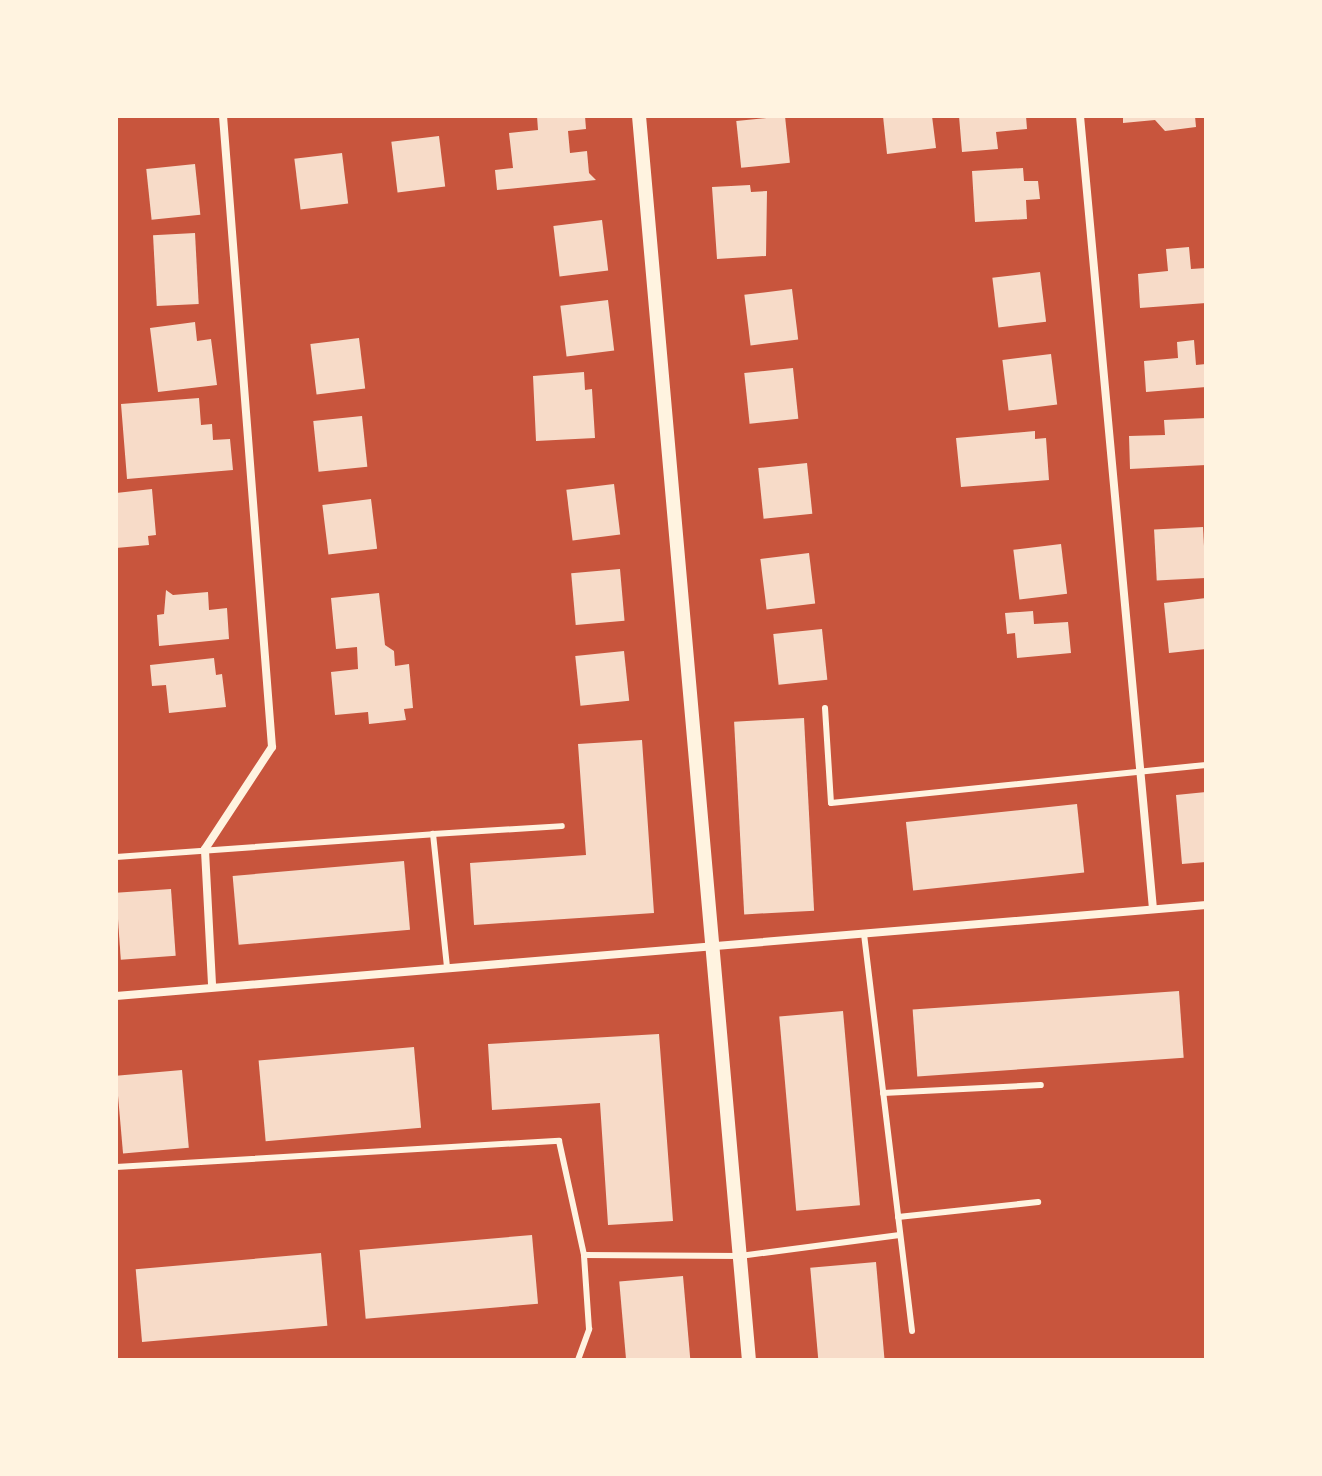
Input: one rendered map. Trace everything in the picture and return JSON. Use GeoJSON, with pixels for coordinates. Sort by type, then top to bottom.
{"type":"FeatureCollection","features":[{"type":"Feature","properties":{"kind":"street"},"geometry":{"type":"LineString","coordinates":[[212,984],[205,849],[272,747],[223,116]]}},
{"type":"Feature","properties":{"kind":"street"},"geometry":{"type":"LineString","coordinates":[[639,116],[715,946],[749,1360]]}},
{"type":"Feature","properties":{"kind":"street"},"geometry":{"type":"LineString","coordinates":[[1080,116],[1153,909]]}},
{"type":"Feature","properties":{"kind":"street"},"geometry":{"type":"LineString","coordinates":[[116,996],[212,984],[1206,905]]}},
{"type":"Feature","properties":{"kind":"lane"},"geometry":{"type":"LineString","coordinates":[[825,708],[831,803],[1206,765]]}},
{"type":"Feature","properties":{"kind":"lane"},"geometry":{"type":"LineString","coordinates":[[116,857],[562,826]]}},
{"type":"Feature","properties":{"kind":"lane"},"geometry":{"type":"LineString","coordinates":[[433,834],[447,967]]}},
{"type":"Feature","properties":{"kind":"lane"},"geometry":{"type":"LineString","coordinates":[[864,934],[912,1331]]}},
{"type":"Feature","properties":{"kind":"lane"},"geometry":{"type":"LineString","coordinates":[[883,1093],[1041,1085]]}},
{"type":"Feature","properties":{"kind":"lane"},"geometry":{"type":"LineString","coordinates":[[116,1167],[559,1141],[584,1255],[589,1329],[578,1360]]}},
{"type":"Feature","properties":{"kind":"lane"},"geometry":{"type":"LineString","coordinates":[[898,1217],[1038,1202]]}},
{"type":"Feature","properties":{"kind":"lane"},"geometry":{"type":"LineString","coordinates":[[584,1255],[740,1256],[900,1235]]}},
{"type":"Feature","properties":{"kind":"building"},"geometry":{"type":"Polygon","coordinates":[[[537,116],[585,116],[586,129],[568,131],[570,153],[587,151],[589,173],[596,180],[497,190],[495,170],[513,168],[509,133],[538,130],[537,116]]]}},
{"type":"Feature","properties":{"kind":"building"},"geometry":{"type":"Polygon","coordinates":[[[785,116],[790,163],[741,168],[736,121],[785,116]]]}},
{"type":"Feature","properties":{"kind":"building"},"geometry":{"type":"Polygon","coordinates":[[[883,116],[932,116],[936,148],[887,154],[883,116]]]}},
{"type":"Feature","properties":{"kind":"building"},"geometry":{"type":"Polygon","coordinates":[[[959,116],[1026,116],[1027,129],[996,132],[998,149],[962,152],[959,116]]]}},
{"type":"Feature","properties":{"kind":"building"},"geometry":{"type":"Polygon","coordinates":[[[1123,116],[1195,116],[1196,127],[1165,131],[1155,120],[1123,123],[1123,116]]]}},
{"type":"Feature","properties":{"kind":"building"},"geometry":{"type":"Polygon","coordinates":[[[439,136],[445,187],[398,192],[391,142],[439,136]]]}},
{"type":"Feature","properties":{"kind":"building"},"geometry":{"type":"Polygon","coordinates":[[[342,153],[348,204],[301,209],[294,159],[342,153]]]}},
{"type":"Feature","properties":{"kind":"building"},"geometry":{"type":"Polygon","coordinates":[[[195,164],[200,215],[152,220],[146,169],[195,164]]]}},
{"type":"Feature","properties":{"kind":"building"},"geometry":{"type":"Polygon","coordinates":[[[1023,168],[1024,181],[1038,181],[1040,199],[1026,200],[1027,219],[975,222],[972,171],[1023,168]]]}},
{"type":"Feature","properties":{"kind":"building"},"geometry":{"type":"Polygon","coordinates":[[[750,185],[751,192],[767,191],[766,256],[717,259],[712,187],[750,185]]]}},
{"type":"Feature","properties":{"kind":"building"},"geometry":{"type":"Polygon","coordinates":[[[602,220],[608,271],[560,277],[553,226],[602,220]]]}},
{"type":"Feature","properties":{"kind":"building"},"geometry":{"type":"Polygon","coordinates":[[[195,233],[199,304],[157,306],[153,235],[195,233]]]}},
{"type":"Feature","properties":{"kind":"building"},"geometry":{"type":"Polygon","coordinates":[[[1189,247],[1191,269],[1206,268],[1206,303],[1140,308],[1138,274],[1168,271],[1166,249],[1189,247]]]}},
{"type":"Feature","properties":{"kind":"building"},"geometry":{"type":"Polygon","coordinates":[[[1040,272],[1046,322],[998,327],[992,278],[1040,272]]]}},
{"type":"Feature","properties":{"kind":"building"},"geometry":{"type":"Polygon","coordinates":[[[792,289],[798,340],[751,345],[744,295],[792,289]]]}},
{"type":"Feature","properties":{"kind":"building"},"geometry":{"type":"Polygon","coordinates":[[[608,300],[614,351],[567,356],[560,306],[608,300]]]}},
{"type":"Feature","properties":{"kind":"building"},"geometry":{"type":"Polygon","coordinates":[[[195,322],[197,341],[211,339],[217,385],[158,392],[150,328],[195,322]]]}},
{"type":"Feature","properties":{"kind":"building"},"geometry":{"type":"Polygon","coordinates":[[[359,338],[365,389],[317,395],[310,344],[359,338]]]}},
{"type":"Feature","properties":{"kind":"building"},"geometry":{"type":"Polygon","coordinates":[[[1194,340],[1196,365],[1206,364],[1206,387],[1146,392],[1144,361],[1178,358],[1177,342],[1194,340]]]}},
{"type":"Feature","properties":{"kind":"building"},"geometry":{"type":"Polygon","coordinates":[[[1051,354],[1057,405],[1009,411],[1002,360],[1051,354]]]}},
{"type":"Feature","properties":{"kind":"building"},"geometry":{"type":"Polygon","coordinates":[[[793,368],[798,419],[750,424],[744,373],[793,368]]]}},
{"type":"Feature","properties":{"kind":"building"},"geometry":{"type":"Polygon","coordinates":[[[584,372],[585,390],[592,389],[595,438],[536,441],[533,376],[584,372]]]}},
{"type":"Feature","properties":{"kind":"building"},"geometry":{"type":"Polygon","coordinates":[[[199,398],[201,425],[212,424],[213,440],[230,439],[233,470],[127,479],[121,404],[199,398]]]}},
{"type":"Feature","properties":{"kind":"building"},"geometry":{"type":"Polygon","coordinates":[[[362,416],[367,467],[319,472],[313,421],[362,416]]]}},
{"type":"Feature","properties":{"kind":"building"},"geometry":{"type":"Polygon","coordinates":[[[1206,418],[1206,465],[1130,469],[1129,436],[1165,435],[1164,420],[1206,418]]]}},
{"type":"Feature","properties":{"kind":"building"},"geometry":{"type":"Polygon","coordinates":[[[1035,431],[1035,439],[1046,438],[1049,480],[961,487],[956,438],[1035,431]]]}},
{"type":"Feature","properties":{"kind":"building"},"geometry":{"type":"Polygon","coordinates":[[[807,463],[812,514],[764,519],[758,468],[807,463]]]}},
{"type":"Feature","properties":{"kind":"building"},"geometry":{"type":"Polygon","coordinates":[[[614,484],[620,535],[573,540],[566,490],[614,484]]]}},
{"type":"Feature","properties":{"kind":"building"},"geometry":{"type":"Polygon","coordinates":[[[152,489],[156,535],[148,536],[149,545],[116,548],[116,493],[152,489]]]}},
{"type":"Feature","properties":{"kind":"building"},"geometry":{"type":"Polygon","coordinates":[[[371,499],[377,549],[328,555],[322,505],[371,499]]]}},
{"type":"Feature","properties":{"kind":"building"},"geometry":{"type":"Polygon","coordinates":[[[1203,527],[1206,578],[1157,580],[1154,530],[1203,527]]]}},
{"type":"Feature","properties":{"kind":"building"},"geometry":{"type":"Polygon","coordinates":[[[1061,544],[1067,594],[1019,599],[1013,550],[1061,544]]]}},
{"type":"Feature","properties":{"kind":"building"},"geometry":{"type":"Polygon","coordinates":[[[809,553],[815,604],[767,610],[760,559],[809,553]]]}},
{"type":"Feature","properties":{"kind":"building"},"geometry":{"type":"Polygon","coordinates":[[[620,569],[625,621],[576,625],[571,573],[620,569]]]}},
{"type":"Feature","properties":{"kind":"building"},"geometry":{"type":"Polygon","coordinates":[[[166,590],[173,595],[208,592],[209,610],[227,608],[229,639],[159,646],[157,615],[164,614],[166,590]]]}},
{"type":"Feature","properties":{"kind":"building"},"geometry":{"type":"Polygon","coordinates":[[[379,593],[385,645],[394,651],[395,666],[409,664],[413,708],[404,709],[406,720],[369,724],[368,712],[335,715],[331,672],[358,669],[357,647],[336,649],[331,598],[379,593]]]}},
{"type":"Feature","properties":{"kind":"building"},"geometry":{"type":"Polygon","coordinates":[[[1206,598],[1206,649],[1169,653],[1164,603],[1206,598]]]}},
{"type":"Feature","properties":{"kind":"building"},"geometry":{"type":"Polygon","coordinates":[[[1033,611],[1034,624],[1068,622],[1071,653],[1017,658],[1015,633],[1007,634],[1005,613],[1033,611]]]}},
{"type":"Feature","properties":{"kind":"building"},"geometry":{"type":"Polygon","coordinates":[[[822,629],[827,680],[779,685],[773,634],[822,629]]]}},
{"type":"Feature","properties":{"kind":"building"},"geometry":{"type":"Polygon","coordinates":[[[624,651],[629,701],[580,706],[575,656],[624,651]]]}},
{"type":"Feature","properties":{"kind":"building"},"geometry":{"type":"Polygon","coordinates":[[[214,658],[216,675],[222,674],[226,707],[169,713],[166,685],[152,686],[150,665],[214,658]]]}},
{"type":"Feature","properties":{"kind":"building"},"geometry":{"type":"Polygon","coordinates":[[[804,718],[814,911],[744,914],[734,722],[804,718]]]}},
{"type":"Feature","properties":{"kind":"building"},"geometry":{"type":"Polygon","coordinates":[[[642,740],[654,913],[474,925],[470,863],[586,855],[578,744],[642,740]]]}},
{"type":"Feature","properties":{"kind":"building"},"geometry":{"type":"Polygon","coordinates":[[[1206,792],[1206,862],[1182,864],[1176,795],[1206,792]]]}},
{"type":"Feature","properties":{"kind":"building"},"geometry":{"type":"Polygon","coordinates":[[[1077,804],[1084,873],[913,891],[906,822],[1077,804]]]}},
{"type":"Feature","properties":{"kind":"building"},"geometry":{"type":"Polygon","coordinates":[[[404,861],[410,930],[239,945],[233,876],[404,861]]]}},
{"type":"Feature","properties":{"kind":"building"},"geometry":{"type":"Polygon","coordinates":[[[171,889],[176,956],[121,960],[116,893],[171,889]]]}},
{"type":"Feature","properties":{"kind":"building"},"geometry":{"type":"Polygon","coordinates":[[[1179,991],[1184,1058],[917,1076],[913,1010],[1179,991]]]}},
{"type":"Feature","properties":{"kind":"building"},"geometry":{"type":"Polygon","coordinates":[[[843,1011],[860,1205],[796,1211],[779,1017],[843,1011]]]}},
{"type":"Feature","properties":{"kind":"building"},"geometry":{"type":"Polygon","coordinates":[[[659,1034],[673,1221],[608,1225],[600,1103],[492,1110],[488,1044],[659,1034]]]}},
{"type":"Feature","properties":{"kind":"building"},"geometry":{"type":"Polygon","coordinates":[[[414,1047],[421,1128],[266,1141],[259,1061],[414,1047]]]}},
{"type":"Feature","properties":{"kind":"building"},"geometry":{"type":"Polygon","coordinates":[[[182,1070],[189,1148],[123,1153],[116,1076],[182,1070]]]}},
{"type":"Feature","properties":{"kind":"building"},"geometry":{"type":"Polygon","coordinates":[[[532,1235],[538,1304],[366,1319],[360,1250],[532,1235]]]}},
{"type":"Feature","properties":{"kind":"building"},"geometry":{"type":"Polygon","coordinates":[[[321,1253],[327,1326],[142,1342],[136,1269],[321,1253]]]}},
{"type":"Feature","properties":{"kind":"building"},"geometry":{"type":"Polygon","coordinates":[[[876,1262],[885,1360],[818,1360],[810,1268],[876,1262]]]}},
{"type":"Feature","properties":{"kind":"building"},"geometry":{"type":"Polygon","coordinates":[[[683,1276],[690,1360],[626,1360],[619,1282],[683,1276]]]}}]}
